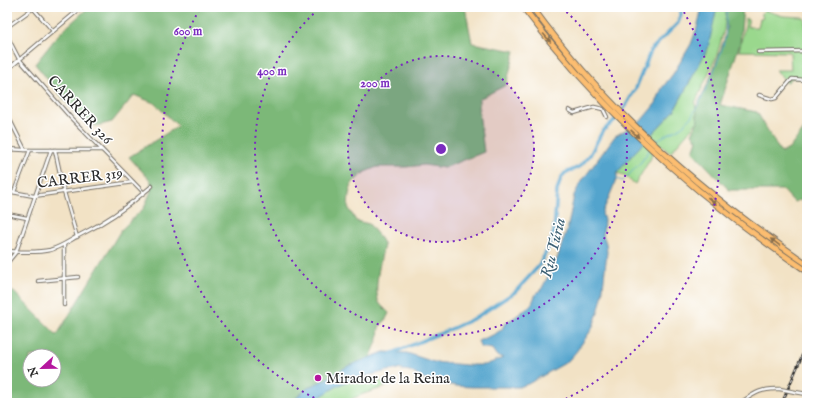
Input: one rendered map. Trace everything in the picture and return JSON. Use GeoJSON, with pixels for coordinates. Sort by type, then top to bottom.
{"type":"FeatureCollection","features":[{"type":"Feature","properties":{"kind":"highway"},"geometry":{"type":"LineString","coordinates":[[523,7],[564,58],[684,174],[750,231],[807,271]]}},
{"type":"Feature","properties":{"kind":"highway"},"geometry":{"type":"LineString","coordinates":[[532,7],[600,93]]}},
{"type":"Feature","properties":{"kind":"highway"},"geometry":{"type":"LineString","coordinates":[[684,174],[753,226],[807,264]]}},
{"type":"Feature","properties":{"kind":"street"},"geometry":{"type":"LineString","coordinates":[[7,70],[82,7]]}},
{"type":"Feature","properties":{"kind":"street"},"geometry":{"type":"LineString","coordinates":[[7,27],[34,8],[53,31]]}},
{"type":"Feature","properties":{"kind":"street","name":"CARRER 326"},"geometry":{"type":"LineString","coordinates":[[7,36],[19,59],[102,150],[144,193]]}},
{"type":"Feature","properties":{"kind":"street"},"geometry":{"type":"LineString","coordinates":[[758,52],[807,51]]}},
{"type":"Feature","properties":{"kind":"street"},"geometry":{"type":"LineString","coordinates":[[759,95],[772,99],[776,98],[779,96],[787,83],[792,79],[807,80]]}},
{"type":"Feature","properties":{"kind":"street"},"geometry":{"type":"LineString","coordinates":[[568,110],[574,113],[594,107],[603,109],[607,117]]}},
{"type":"Feature","properties":{"kind":"street"},"geometry":{"type":"LineString","coordinates":[[7,114],[25,150]]}},
{"type":"Feature","properties":{"kind":"street"},"geometry":{"type":"LineString","coordinates":[[7,149],[102,150]]}},
{"type":"Feature","properties":{"kind":"street"},"geometry":{"type":"LineString","coordinates":[[14,192],[30,150]]}},
{"type":"Feature","properties":{"kind":"street"},"geometry":{"type":"LineString","coordinates":[[7,263],[16,252],[51,150]]}},
{"type":"Feature","properties":{"kind":"street"},"geometry":{"type":"LineString","coordinates":[[55,150],[64,192],[77,237]]}},
{"type":"Feature","properties":{"kind":"street","name":"CARRER 319"},"geometry":{"type":"LineString","coordinates":[[7,191],[34,196],[133,182]]}},
{"type":"Feature","properties":{"kind":"street"},"geometry":{"type":"LineString","coordinates":[[7,252],[50,250],[64,244],[97,226],[152,186]]}},
{"type":"Feature","properties":{"kind":"street"},"geometry":{"type":"LineString","coordinates":[[7,214],[27,218]]}},
{"type":"Feature","properties":{"kind":"street"},"geometry":{"type":"LineString","coordinates":[[64,244],[64,305]]}},
{"type":"Feature","properties":{"kind":"street"},"geometry":{"type":"LineString","coordinates":[[38,281],[78,277]]}},
{"type":"Feature","properties":{"kind":"street"},"geometry":{"type":"LineString","coordinates":[[740,403],[751,395],[762,390],[780,389],[807,394]]}},
{"type":"Feature","properties":{"kind":"green space"},"geometry":{"type":"Polygon","coordinates":[[[89,7],[465,7],[472,43],[515,51],[506,85],[479,99],[479,112],[484,152],[444,168],[424,165],[406,167],[377,167],[365,172],[352,183],[348,207],[356,221],[369,224],[384,245],[378,275],[377,292],[380,304],[389,313],[385,321],[379,327],[378,339],[370,358],[348,366],[309,387],[298,396],[293,403],[7,403],[7,292],[14,292],[57,335],[121,230],[144,208],[151,191],[151,181],[129,157],[178,126],[154,103],[134,95],[112,122],[96,126],[75,113],[35,64],[59,34],[89,7]]]}},
{"type":"Feature","properties":{"kind":"green space"},"geometry":{"type":"Polygon","coordinates":[[[716,7],[727,7],[724,30],[717,55],[695,103],[698,121],[670,153],[661,145],[652,152],[651,158],[635,184],[624,175],[617,173],[674,111],[708,48],[716,7]]]}},
{"type":"Feature","properties":{"kind":"green space"},"geometry":{"type":"Polygon","coordinates":[[[727,7],[743,7],[740,43],[720,105],[757,112],[781,153],[789,149],[807,125],[807,205],[800,200],[794,202],[782,190],[729,190],[693,152],[697,140],[692,134],[698,121],[696,108],[709,81],[724,40],[727,27],[725,20],[727,7]]]}},
{"type":"Feature","properties":{"kind":"green space"},"geometry":{"type":"Polygon","coordinates":[[[764,10],[783,16],[802,17],[805,19],[807,42],[807,79],[791,78],[787,83],[776,70],[791,70],[790,52],[739,51],[745,18],[749,20],[748,27],[758,27],[760,19],[763,18],[761,13],[763,13],[764,10]]]}},
{"type":"Feature","properties":{"kind":"green space"},"geometry":{"type":"Polygon","coordinates":[[[361,374],[390,384],[343,403],[307,403],[328,388],[361,374]]]}},
{"type":"Feature","properties":{"kind":"water"},"geometry":{"type":"Polygon","coordinates":[[[702,7],[717,7],[708,48],[674,111],[617,173],[617,178],[602,214],[604,219],[603,235],[607,252],[602,297],[598,313],[592,329],[567,362],[528,384],[519,387],[456,386],[425,380],[410,371],[396,369],[362,377],[341,384],[310,403],[293,403],[298,396],[309,387],[348,366],[384,352],[407,353],[434,362],[466,365],[485,365],[503,358],[496,355],[492,349],[480,347],[478,341],[495,334],[502,329],[505,323],[531,305],[536,294],[542,288],[557,259],[568,226],[574,195],[581,182],[615,136],[641,121],[656,103],[662,88],[673,74],[691,44],[702,7]]]}},
{"type":"Feature","properties":{"kind":"waterway","name":"Riu Túria"},"geometry":{"type":"LineString","coordinates":[[390,354],[475,318],[515,292],[538,267],[550,245],[554,231],[557,191],[561,178],[565,173],[579,167],[590,155],[602,132],[621,114],[636,88],[651,50],[678,23],[681,15],[681,7]]}},
{"type":"Feature","properties":{"kind":"waterway"},"geometry":{"type":"LineString","coordinates":[[656,142],[663,136],[687,122],[698,105],[715,69],[723,46],[726,34],[727,7]]}},
{"type":"Feature","properties":{"kind":"waterway"},"geometry":{"type":"LineString","coordinates":[[616,179],[623,181],[641,162],[650,149]]}},
{"type":"Feature","properties":{"kind":"railway"},"geometry":{"type":"LineString","coordinates":[[782,403],[807,344]]}},
{"type":"Feature","properties":{"kind":"place","name":"Mirador de la Reina"},"geometry":{"type":"Point","coordinates":[318,378]}}]}
